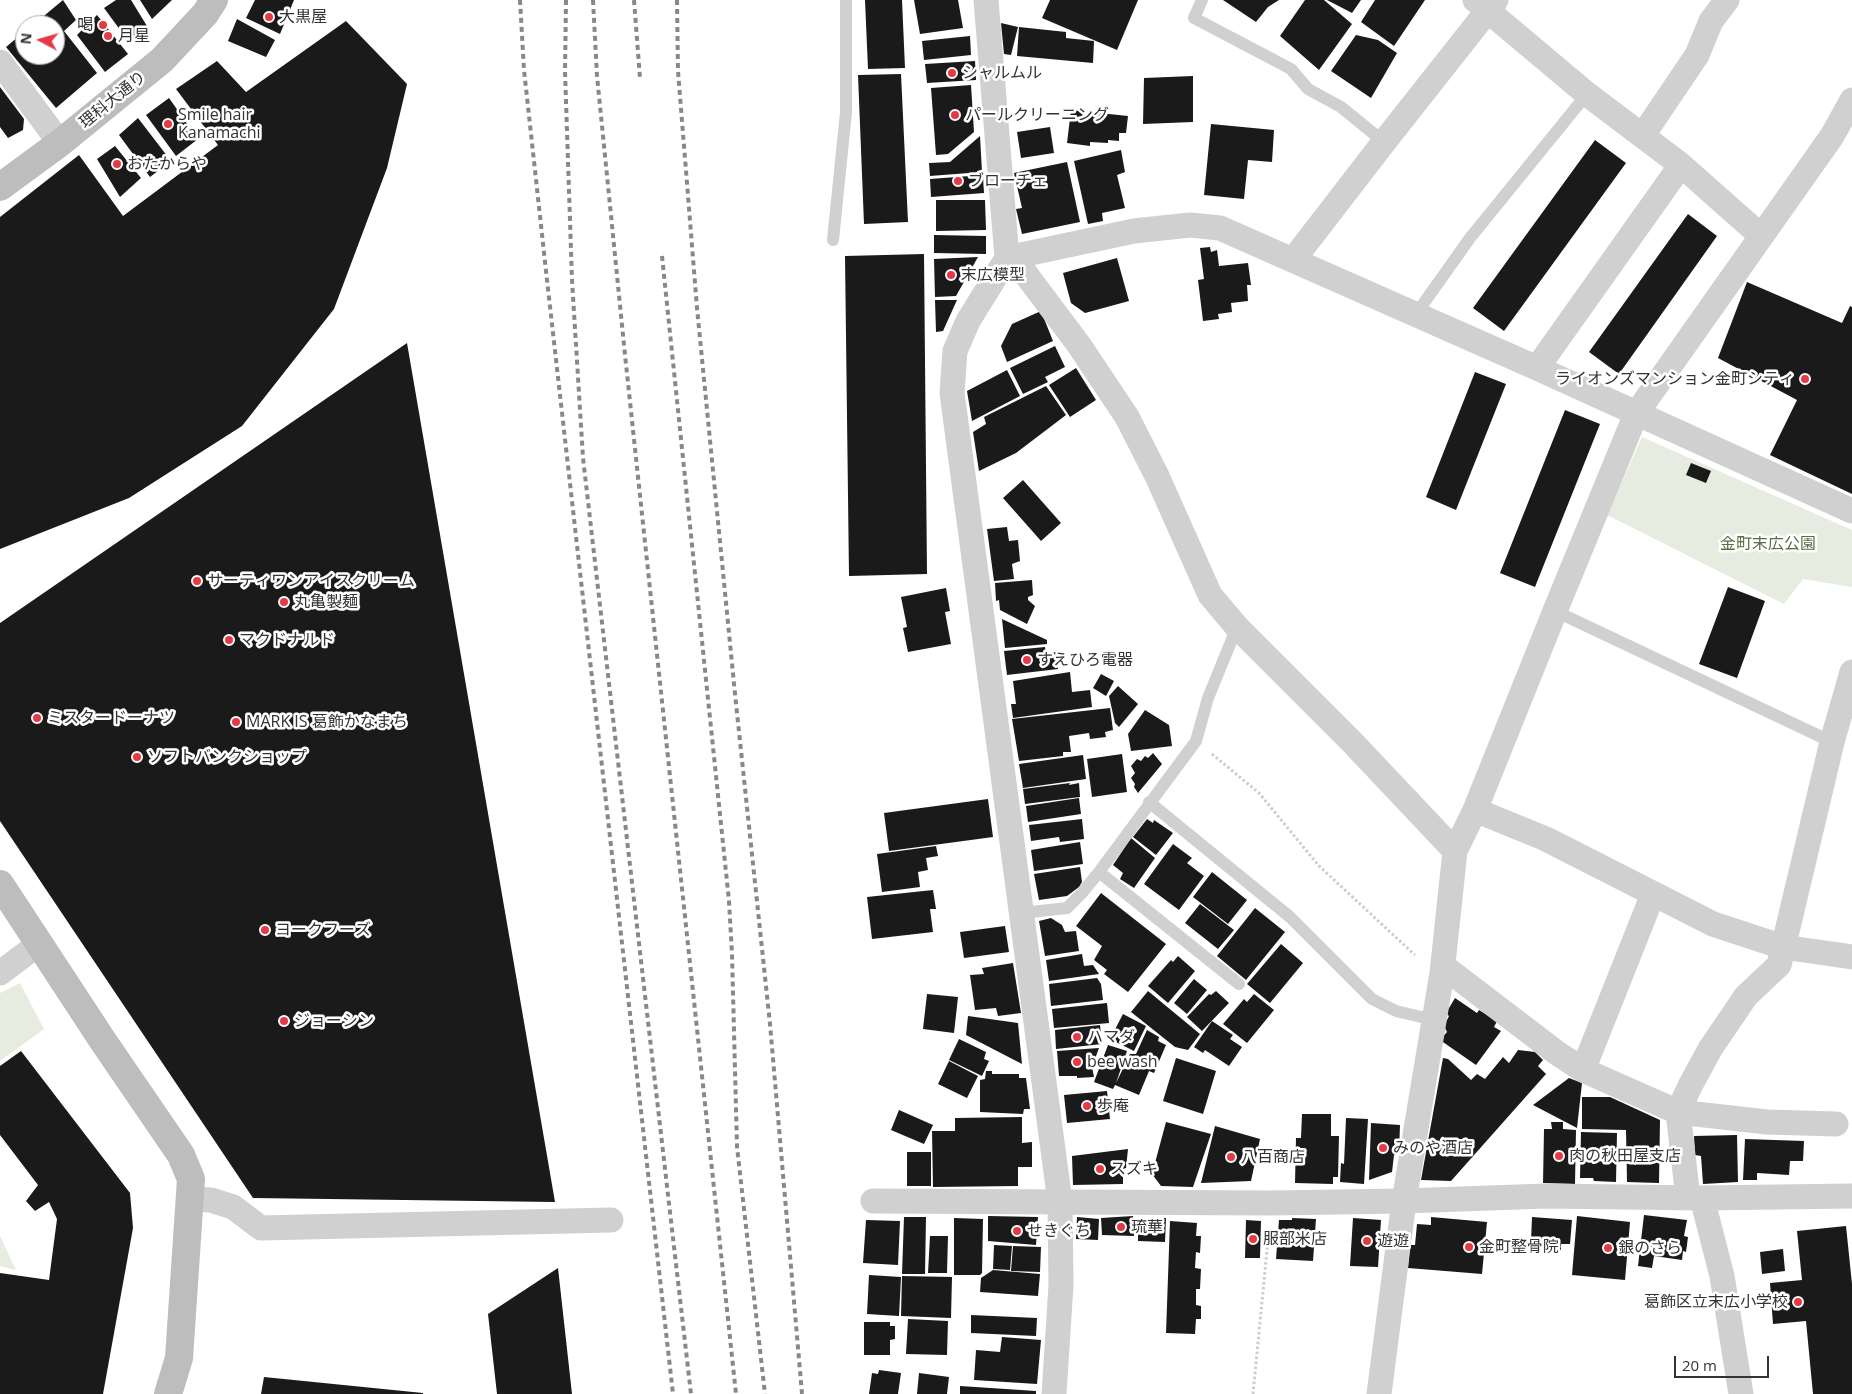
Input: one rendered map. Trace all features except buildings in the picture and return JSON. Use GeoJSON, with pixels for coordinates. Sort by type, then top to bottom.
{"type":"FeatureCollection","features":[{"type":"Feature","properties":{"kind":"street","name":"理科大通り"},"geometry":{"type":"LineString","coordinates":[[0,187],[60,142],[162,60],[205,14],[214,0]]}},
{"type":"Feature","properties":{"kind":"street"},"geometry":{"type":"LineString","coordinates":[[986,0],[1010,258],[1079,345],[1127,417],[1157,476],[1210,595],[1237,627],[1352,742],[1455,851]]}},
{"type":"Feature","properties":{"kind":"street"},"geometry":{"type":"LineString","coordinates":[[1643,135],[1697,55],[1711,21],[1727,0]]}},
{"type":"Feature","properties":{"kind":"street"},"geometry":{"type":"LineString","coordinates":[[1294,260],[1486,3],[1587,94],[1681,165],[1760,235]]}},
{"type":"Feature","properties":{"kind":"street"},"geometry":{"type":"LineString","coordinates":[[0,62],[60,142]]}},
{"type":"Feature","properties":{"kind":"street"},"geometry":{"type":"LineString","coordinates":[[1380,1394],[1404,1201],[1443,970],[1455,851],[1475,810],[1636,414],[1760,235],[1832,136],[1852,100]]}},
{"type":"Feature","properties":{"kind":"street"},"geometry":{"type":"LineString","coordinates":[[1537,368],[1681,165]]}},
{"type":"Feature","properties":{"kind":"street"},"geometry":{"type":"LineString","coordinates":[[1054,1394],[1061,1285],[1060,1202],[952,393],[955,351],[968,321],[1010,258],[1134,231],[1190,225],[1220,228],[1537,368],[1852,511]]}},
{"type":"Feature","properties":{"kind":"street"},"geometry":{"type":"LineString","coordinates":[[1741,1394],[1722,1276],[1695,1198],[1678,1112],[1710,1049],[1746,996],[1779,965],[1832,742],[1852,672]]}},
{"type":"Feature","properties":{"kind":"street"},"geometry":{"type":"LineString","coordinates":[[1475,810],[1546,838],[1713,924],[1783,947],[1852,957]]}},
{"type":"Feature","properties":{"kind":"street"},"geometry":{"type":"LineString","coordinates":[[0,884],[103,1041],[181,1155],[191,1179],[179,1358],[168,1394]]}},
{"type":"Feature","properties":{"kind":"street"},"geometry":{"type":"LineString","coordinates":[[1583,1070],[1653,894]]}},
{"type":"Feature","properties":{"kind":"street"},"geometry":{"type":"LineString","coordinates":[[0,973],[40,943]]}},
{"type":"Feature","properties":{"kind":"street"},"geometry":{"type":"LineString","coordinates":[[1443,970],[1583,1070],[1678,1112],[1767,1122],[1836,1124]]}},
{"type":"Feature","properties":{"kind":"street"},"geometry":{"type":"LineString","coordinates":[[873,1201],[1271,1203],[1546,1196],[1695,1198],[1852,1196]]}},
{"type":"Feature","properties":{"kind":"street"},"geometry":{"type":"LineString","coordinates":[[190,1199],[211,1200],[233,1207],[261,1228],[612,1220]]}},
{"type":"Feature","properties":{"kind":"lane"},"geometry":{"type":"LineString","coordinates":[[833,240],[846,112],[846,0]]}},
{"type":"Feature","properties":{"kind":"lane"},"geometry":{"type":"LineString","coordinates":[[1202,0],[1194,18],[1291,69],[1308,89],[1341,107],[1384,142]]}},
{"type":"Feature","properties":{"kind":"lane"},"geometry":{"type":"LineString","coordinates":[[1416,314],[1470,238],[1587,94]]}},
{"type":"Feature","properties":{"kind":"lane"},"geometry":{"type":"LineString","coordinates":[[1555,611],[1832,742]]}},
{"type":"Feature","properties":{"kind":"lane"},"geometry":{"type":"LineString","coordinates":[[1022,913],[1067,908],[1099,872],[1196,741],[1208,698],[1237,627]]}},
{"type":"Feature","properties":{"kind":"lane"},"geometry":{"type":"LineString","coordinates":[[1149,802],[1290,917],[1372,999],[1396,1011],[1434,1020]]}},
{"type":"Feature","properties":{"kind":"lane"},"geometry":{"type":"LineString","coordinates":[[1099,872],[1239,984]]}},
{"type":"Feature","properties":{"kind":"path"},"geometry":{"type":"LineString","coordinates":[[1196,741],[1258,793],[1320,866],[1409,951],[1443,970]]}},
{"type":"Feature","properties":{"kind":"path"},"geometry":{"type":"LineString","coordinates":[[1253,1394],[1268,1257],[1271,1203]]}},
{"type":"Feature","properties":{"kind":"green space","name":"金町末広公園"},"geometry":{"type":"Polygon","coordinates":[[[1642,437],[1852,530],[1852,587],[1803,579],[1784,604],[1607,515],[1642,437]]]}},
{"type":"Feature","properties":{"kind":"green space"},"geometry":{"type":"Polygon","coordinates":[[[20,983],[44,1029],[0,1061],[0,993],[20,983]]]}},
{"type":"Feature","properties":{"kind":"green space"},"geometry":{"type":"Polygon","coordinates":[[[0,1236],[16,1270],[0,1266],[0,1236]]]}},
{"type":"Feature","properties":{"kind":"railway"},"geometry":{"type":"LineString","coordinates":[[520,0],[524,70],[547,280],[673,1394]]}},
{"type":"Feature","properties":{"kind":"railway"},"geometry":{"type":"LineString","coordinates":[[566,0],[565,71],[572,280],[583,458],[691,1394]]}},
{"type":"Feature","properties":{"kind":"railway"},"geometry":{"type":"LineString","coordinates":[[593,0],[597,76],[625,355],[736,1394]]}},
{"type":"Feature","properties":{"kind":"railway"},"geometry":{"type":"LineString","coordinates":[[634,0],[640,78]]}},
{"type":"Feature","properties":{"kind":"railway"},"geometry":{"type":"LineString","coordinates":[[677,0],[678,71],[697,308],[770,1024],[802,1394]]}},
{"type":"Feature","properties":{"kind":"railway"},"geometry":{"type":"LineString","coordinates":[[662,256],[729,901],[737,1147],[765,1394]]}},
{"type":"Feature","properties":{"kind":"place","name":"大黒屋"},"geometry":{"type":"Point","coordinates":[269,17]}},
{"type":"Feature","properties":{"kind":"place","name":"喝"},"geometry":{"type":"Point","coordinates":[103,25]}},
{"type":"Feature","properties":{"kind":"place","name":"月星"},"geometry":{"type":"Point","coordinates":[108,36]}},
{"type":"Feature","properties":{"kind":"place","name":"シャルムル"},"geometry":{"type":"Point","coordinates":[952,73]}},
{"type":"Feature","properties":{"kind":"place","name":"パールクリーニング"},"geometry":{"type":"Point","coordinates":[955,115]}},
{"type":"Feature","properties":{"kind":"place","name":"Smile hair Kanamachi"},"geometry":{"type":"Point","coordinates":[168,124]}},
{"type":"Feature","properties":{"kind":"place","name":"おたからや"},"geometry":{"type":"Point","coordinates":[117,164]}},
{"type":"Feature","properties":{"kind":"place","name":"ブローチェ"},"geometry":{"type":"Point","coordinates":[958,181]}},
{"type":"Feature","properties":{"kind":"place","name":"末広模型"},"geometry":{"type":"Point","coordinates":[951,275]}},
{"type":"Feature","properties":{"kind":"place","name":"ライオンズマンション金町シティ"},"geometry":{"type":"Point","coordinates":[1805,379]}},
{"type":"Feature","properties":{"kind":"place","name":"サーティワンアイスクリーム"},"geometry":{"type":"Point","coordinates":[197,581]}},
{"type":"Feature","properties":{"kind":"place","name":"丸亀製麺"},"geometry":{"type":"Point","coordinates":[284,602]}},
{"type":"Feature","properties":{"kind":"place","name":"マクドナルド"},"geometry":{"type":"Point","coordinates":[229,640]}},
{"type":"Feature","properties":{"kind":"place","name":"すえひろ電器"},"geometry":{"type":"Point","coordinates":[1027,660]}},
{"type":"Feature","properties":{"kind":"place","name":"ミスタードーナツ"},"geometry":{"type":"Point","coordinates":[37,718]}},
{"type":"Feature","properties":{"kind":"place","name":"MARK IS 葛飾かなまち"},"geometry":{"type":"Point","coordinates":[236,722]}},
{"type":"Feature","properties":{"kind":"place","name":"ソフトバンクショップ"},"geometry":{"type":"Point","coordinates":[137,757]}},
{"type":"Feature","properties":{"kind":"place","name":"ヨークフーズ"},"geometry":{"type":"Point","coordinates":[265,930]}},
{"type":"Feature","properties":{"kind":"place","name":"ジョーシン"},"geometry":{"type":"Point","coordinates":[284,1021]}},
{"type":"Feature","properties":{"kind":"place","name":"ハマダ"},"geometry":{"type":"Point","coordinates":[1077,1037]}},
{"type":"Feature","properties":{"kind":"place","name":"bee wash"},"geometry":{"type":"Point","coordinates":[1077,1062]}},
{"type":"Feature","properties":{"kind":"place","name":"歩庵"},"geometry":{"type":"Point","coordinates":[1087,1106]}},
{"type":"Feature","properties":{"kind":"place","name":"みのや酒店"},"geometry":{"type":"Point","coordinates":[1383,1148]}},
{"type":"Feature","properties":{"kind":"place","name":"肉の秋田屋支店"},"geometry":{"type":"Point","coordinates":[1559,1156]}},
{"type":"Feature","properties":{"kind":"place","name":"八百商店"},"geometry":{"type":"Point","coordinates":[1231,1157]}},
{"type":"Feature","properties":{"kind":"place","name":"スズキ"},"geometry":{"type":"Point","coordinates":[1100,1169]}},
{"type":"Feature","properties":{"kind":"place","name":"琉華"},"geometry":{"type":"Point","coordinates":[1121,1227]}},
{"type":"Feature","properties":{"kind":"place","name":"せきぐち"},"geometry":{"type":"Point","coordinates":[1017,1231]}},
{"type":"Feature","properties":{"kind":"place","name":"服部米店"},"geometry":{"type":"Point","coordinates":[1253,1239]}},
{"type":"Feature","properties":{"kind":"place","name":"遊遊"},"geometry":{"type":"Point","coordinates":[1367,1241]}},
{"type":"Feature","properties":{"kind":"place","name":"金町整骨院"},"geometry":{"type":"Point","coordinates":[1469,1247]}},
{"type":"Feature","properties":{"kind":"place","name":"銀のさら"},"geometry":{"type":"Point","coordinates":[1608,1248]}},
{"type":"Feature","properties":{"kind":"place","name":"葛飾区立末広小学校"},"geometry":{"type":"Point","coordinates":[1798,1302]}}]}
